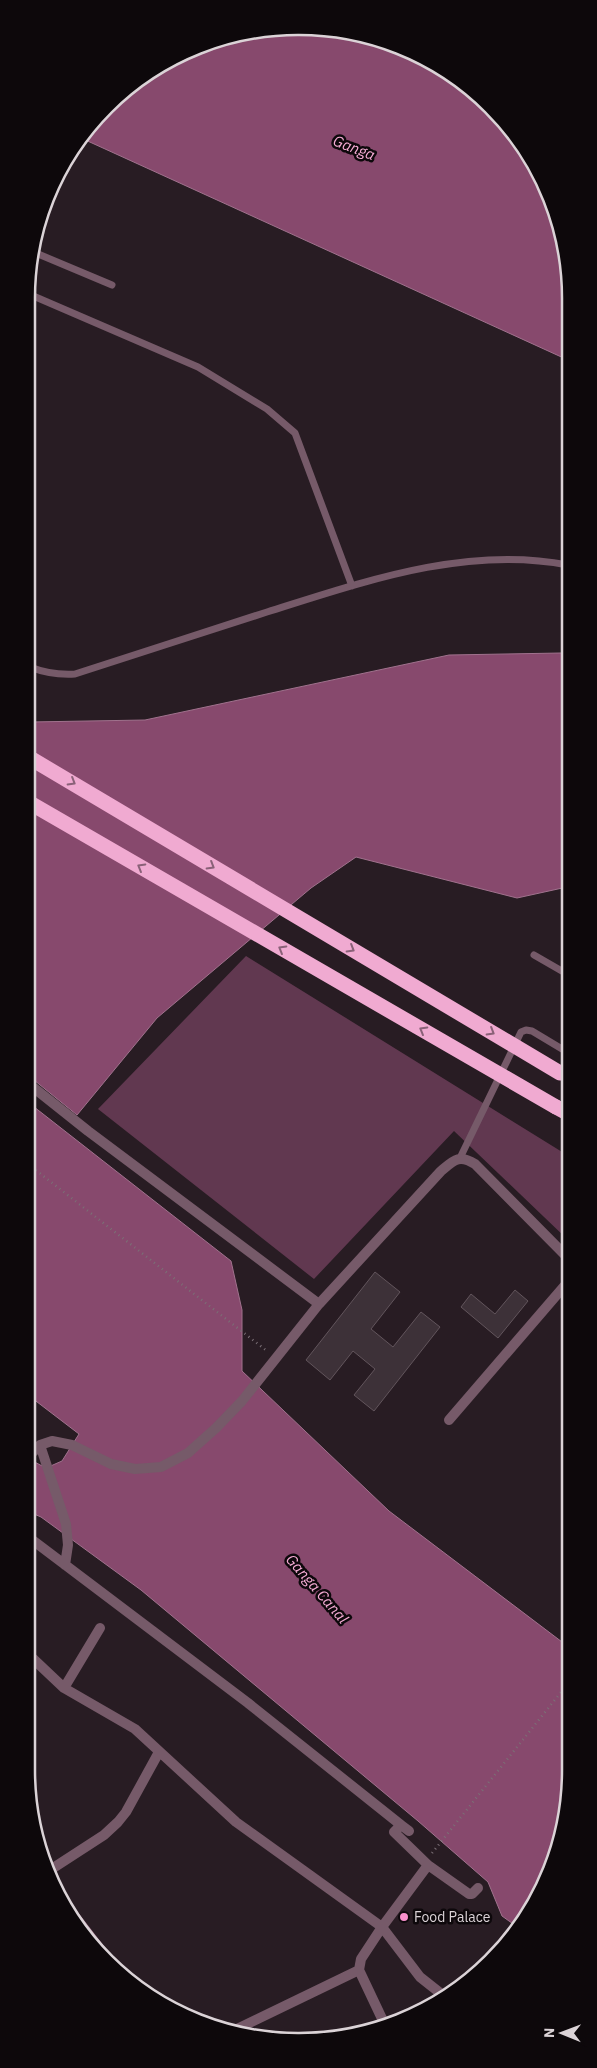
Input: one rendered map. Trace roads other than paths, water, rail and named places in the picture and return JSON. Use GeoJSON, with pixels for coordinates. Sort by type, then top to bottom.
{"type":"FeatureCollection","features":[{"type":"Feature","properties":{"kind":"highway"},"geometry":{"type":"LineString","coordinates":[[35,761],[562,1074]]}},
{"type":"Feature","properties":{"kind":"highway"},"geometry":{"type":"LineString","coordinates":[[35,806],[561,1110]]}},
{"type":"Feature","properties":{"kind":"street"},"geometry":{"type":"LineString","coordinates":[[35,1089],[88,1131],[319,1304]]}},
{"type":"Feature","properties":{"kind":"street"},"geometry":{"type":"LineString","coordinates":[[35,1450],[40,1445],[52,1441],[72,1445],[110,1464],[135,1469],[161,1467],[188,1452],[216,1428],[242,1401],[319,1304],[441,1171],[460,1158],[468,1159],[475,1164],[562,1252]]}},
{"type":"Feature","properties":{"kind":"street"},"geometry":{"type":"LineString","coordinates":[[449,1420],[562,1289]]}},
{"type":"Feature","properties":{"kind":"street"},"geometry":{"type":"LineString","coordinates":[[40,1445],[66,1524],[68,1545],[65,1565]]}},
{"type":"Feature","properties":{"kind":"street"},"geometry":{"type":"LineString","coordinates":[[35,1542],[248,1703],[405,1828],[395,1834],[428,1865],[468,1894],[472,1894],[478,1888]]}},
{"type":"Feature","properties":{"kind":"street"},"geometry":{"type":"LineString","coordinates":[[64,1688],[100,1628]]}},
{"type":"Feature","properties":{"kind":"street"},"geometry":{"type":"LineString","coordinates":[[35,1661],[64,1688],[135,1730],[236,1822],[382,1927],[420,1977],[439,1992]]}},
{"type":"Feature","properties":{"kind":"street"},"geometry":{"type":"LineString","coordinates":[[54,1867],[104,1834],[118,1822],[126,1812],[159,1752]]}},
{"type":"Feature","properties":{"kind":"street"},"geometry":{"type":"LineString","coordinates":[[383,2019],[359,1970],[361,1959],[428,1865]]}},
{"type":"Feature","properties":{"kind":"street"},"geometry":{"type":"LineString","coordinates":[[242,2027],[359,1970]]}},
{"type":"Feature","properties":{"kind":"lane"},"geometry":{"type":"LineString","coordinates":[[39,254],[112,285]]}},
{"type":"Feature","properties":{"kind":"lane"},"geometry":{"type":"LineString","coordinates":[[35,297],[198,367],[267,410],[295,433],[352,586]]}},
{"type":"Feature","properties":{"kind":"lane"},"geometry":{"type":"LineString","coordinates":[[35,669],[43,672],[75,674],[352,586],[443,564],[474,560],[538,560],[562,564]]}},
{"type":"Feature","properties":{"kind":"lane"},"geometry":{"type":"LineString","coordinates":[[534,955],[562,971]]}},
{"type":"Feature","properties":{"kind":"lane"},"geometry":{"type":"LineString","coordinates":[[460,1158],[521,1032],[526,1030],[532,1031],[562,1049]]}},
{"type":"Feature","properties":{"kind":"water","name":"Ganga"},"geometry":{"type":"Polygon","coordinates":[[[298,35],[333,37],[367,44],[415,62],[459,89],[485,112],[518,152],[535,182],[553,230],[560,264],[562,357],[87,141],[112,112],[152,79],[182,62],[230,44],[264,37],[298,35]]]}},
{"type":"Feature","properties":{"kind":"water"},"geometry":{"type":"Polygon","coordinates":[[[562,653],[562,888],[517,898],[356,857],[311,888],[157,1018],[77,1115],[35,1081],[35,722],[145,720],[449,655],[562,653]]]}},
{"type":"Feature","properties":{"kind":"water","name":"Ganga Canal"},"geometry":{"type":"Polygon","coordinates":[[[35,1108],[231,1261],[242,1310],[242,1371],[389,1511],[562,1642],[562,1770],[560,1804],[553,1838],[542,1870],[527,1901],[513,1924],[502,1916],[488,1882],[418,1821],[141,1590],[35,1514],[35,1462],[46,1468],[62,1461],[79,1434],[35,1400],[35,1108]]]}},
{"type":"Feature","properties":{"kind":"place","name":"Food Palace"},"geometry":{"type":"Point","coordinates":[404,1917]}}]}
